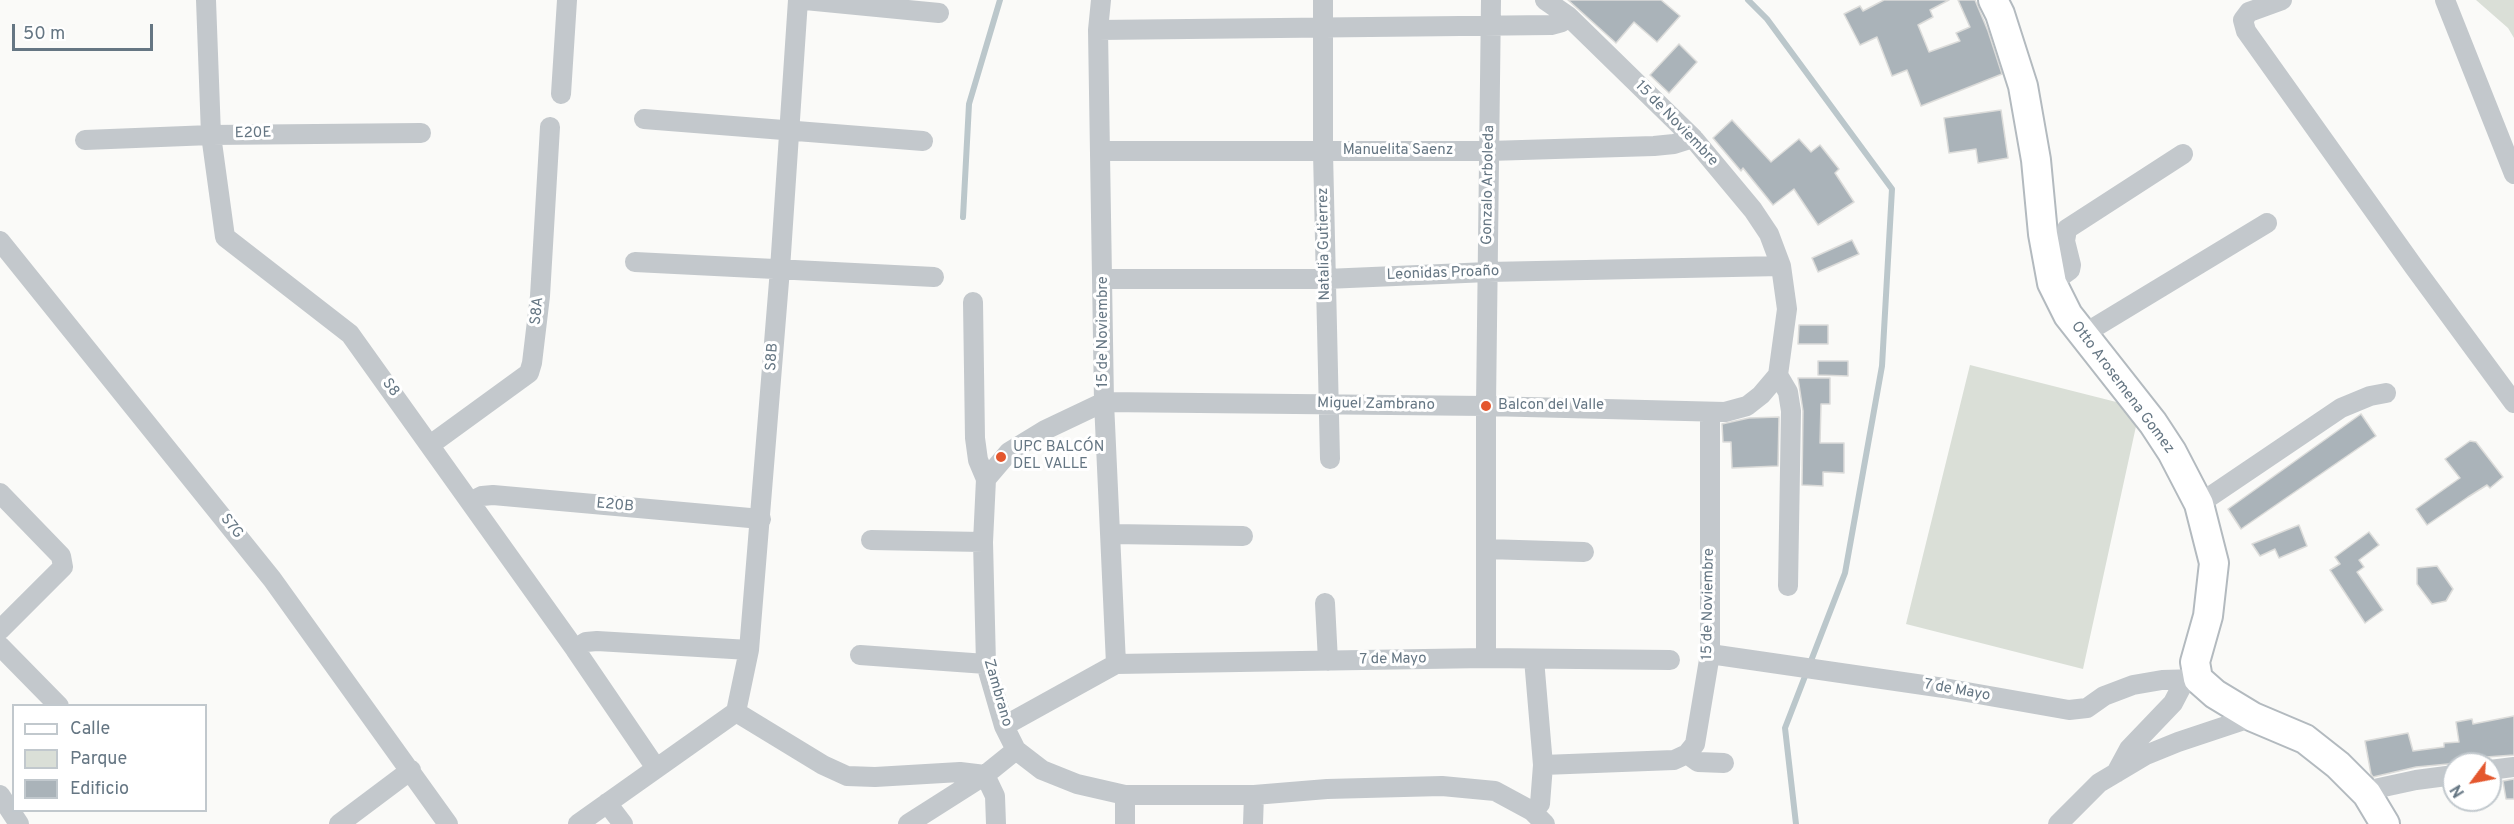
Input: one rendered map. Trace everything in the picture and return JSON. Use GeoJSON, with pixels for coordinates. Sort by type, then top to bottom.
{"type":"FeatureCollection","features":[{"type":"Feature","properties":{"kind":"street","name":"S8"},"geometry":{"type":"LineString","coordinates":[[206,0],[212,135],[225,237],[350,334],[575,649],[656,768]]}},
{"type":"Feature","properties":{"kind":"street"},"geometry":{"type":"LineString","coordinates":[[561,94],[567,0]]}},
{"type":"Feature","properties":{"kind":"street","name":"S8B"},"geometry":{"type":"LineString","coordinates":[[736,712],[749,650],[761,519],[798,0]]}},
{"type":"Feature","properties":{"kind":"street"},"geometry":{"type":"LineString","coordinates":[[805,0],[939,13]]}},
{"type":"Feature","properties":{"kind":"street","name":"15 de Noviembre"},"geometry":{"type":"LineString","coordinates":[[1101,0],[1098,30],[1104,279],[1104,402],[1112,534],[1116,664]]}},
{"type":"Feature","properties":{"kind":"street","name":"Natalia Gutierrez"},"geometry":{"type":"LineString","coordinates":[[1323,0],[1323,152],[1330,459]]}},
{"type":"Feature","properties":{"kind":"street","name":"Gonzalo Arboleda"},"geometry":{"type":"LineString","coordinates":[[1486,658],[1486,406],[1491,0]]}},
{"type":"Feature","properties":{"kind":"street","name":"15 de Noviembre"},"geometry":{"type":"LineString","coordinates":[[1545,0],[1568,16],[1693,138],[1770,234],[1781,266],[1787,309],[1778,375]]}},
{"type":"Feature","properties":{"kind":"street","name":"Otto Arosemena Gomez"},"geometry":{"type":"LineString","coordinates":[[1993,0],[2000,14],[2023,86],[2036,160],[2043,234],[2052,283],[2068,315],[2082,335],[2153,423],[2172,452],[2199,504],[2214,563],[2208,615],[2192,679]]}},
{"type":"Feature","properties":{"kind":"street"},"geometry":{"type":"LineString","coordinates":[[2282,0],[2246,15],[2243,20],[2246,31],[2514,403]]}},
{"type":"Feature","properties":{"kind":"street"},"geometry":{"type":"LineString","coordinates":[[2445,0],[2514,174]]}},
{"type":"Feature","properties":{"kind":"street"},"geometry":{"type":"LineString","coordinates":[[1098,30],[1551,25],[1562,22],[1568,16]]}},
{"type":"Feature","properties":{"kind":"street"},"geometry":{"type":"LineString","coordinates":[[644,119],[923,141]]}},
{"type":"Feature","properties":{"kind":"street","name":"S8A"},"geometry":{"type":"LineString","coordinates":[[430,445],[529,373],[540,296],[550,127]]}},
{"type":"Feature","properties":{"kind":"street","name":"E20E"},"geometry":{"type":"LineString","coordinates":[[84,140],[212,135],[422,133]]}},
{"type":"Feature","properties":{"kind":"street","name":"Manuelita Saenz"},"geometry":{"type":"LineString","coordinates":[[1101,151],[1489,151],[1654,146],[1674,144],[1693,138]]}},
{"type":"Feature","properties":{"kind":"street"},"geometry":{"type":"LineString","coordinates":[[2052,283],[2070,270],[2071,265],[2065,241],[2067,229],[2183,154]]}},
{"type":"Feature","properties":{"kind":"street"},"geometry":{"type":"LineString","coordinates":[[2082,335],[2267,223]]}},
{"type":"Feature","properties":{"kind":"street","name":"S7G"},"geometry":{"type":"LineString","coordinates":[[0,241],[272,579],[448,824]]}},
{"type":"Feature","properties":{"kind":"street"},"geometry":{"type":"LineString","coordinates":[[635,262],[934,277]]}},
{"type":"Feature","properties":{"kind":"street","name":"Leonidas Proaño"},"geometry":{"type":"LineString","coordinates":[[1104,279],[1326,279],[1488,272],[1781,266]]}},
{"type":"Feature","properties":{"kind":"street","name":"Zambrano"},"geometry":{"type":"LineString","coordinates":[[974,302],[975,438],[978,460],[986,479],[983,542],[986,664],[1004,726],[1016,750],[1042,770],[1077,784],[1125,795],[1254,795],[1327,789],[1442,786],[1495,791],[1539,817]]}},
{"type":"Feature","properties":{"kind":"street"},"geometry":{"type":"LineString","coordinates":[[1778,375],[1788,392],[1791,411],[1788,586]]}},
{"type":"Feature","properties":{"kind":"street","name":"Miguel Zambrano"},"geometry":{"type":"LineString","coordinates":[[986,479],[1009,452],[1045,430],[1104,402],[1486,406],[1725,412],[1747,406],[1761,395],[1778,375]]}},
{"type":"Feature","properties":{"kind":"street"},"geometry":{"type":"LineString","coordinates":[[2199,504],[2341,408],[2370,396],[2386,393]]}},
{"type":"Feature","properties":{"kind":"street","name":"15 de Noviembre"},"geometry":{"type":"LineString","coordinates":[[1687,754],[1695,744],[1710,654],[1710,412]]}},
{"type":"Feature","properties":{"kind":"street"},"geometry":{"type":"LineString","coordinates":[[0,493],[61,556],[63,567],[0,630]]}},
{"type":"Feature","properties":{"kind":"street","name":"E20B"},"geometry":{"type":"LineString","coordinates":[[470,502],[482,496],[493,495],[761,519]]}},
{"type":"Feature","properties":{"kind":"street"},"geometry":{"type":"LineString","coordinates":[[1112,534],[1243,536]]}},
{"type":"Feature","properties":{"kind":"street"},"geometry":{"type":"LineString","coordinates":[[871,540],[983,542]]}},
{"type":"Feature","properties":{"kind":"street"},"geometry":{"type":"LineString","coordinates":[[1486,549],[1584,552]]}},
{"type":"Feature","properties":{"kind":"street"},"geometry":{"type":"LineString","coordinates":[[1324,603],[1328,661]]}},
{"type":"Feature","properties":{"kind":"street"},"geometry":{"type":"LineString","coordinates":[[575,649],[586,642],[597,641],[749,650]]}},
{"type":"Feature","properties":{"kind":"street"},"geometry":{"type":"LineString","coordinates":[[0,646],[58,704]]}},
{"type":"Feature","properties":{"kind":"street"},"geometry":{"type":"LineString","coordinates":[[860,654],[986,664]]}},
{"type":"Feature","properties":{"kind":"street","name":"7 de Mayo"},"geometry":{"type":"LineString","coordinates":[[1710,654],[1944,688],[2069,710],[2087,708],[2104,696],[2133,685],[2162,680],[2192,679]]}},
{"type":"Feature","properties":{"kind":"street","name":"7 de Mayo"},"geometry":{"type":"LineString","coordinates":[[1116,664],[1486,658],[1670,660]]}},
{"type":"Feature","properties":{"kind":"street"},"geometry":{"type":"LineString","coordinates":[[1534,659],[1543,765],[1539,817]]}},
{"type":"Feature","properties":{"kind":"street"},"geometry":{"type":"LineString","coordinates":[[1004,726],[1116,664]]}},
{"type":"Feature","properties":{"kind":"street"},"geometry":{"type":"LineString","coordinates":[[2116,773],[2129,749],[2173,703],[2192,679],[2253,717],[2305,739],[2338,765],[2367,794],[2385,824]]}},
{"type":"Feature","properties":{"kind":"street"},"geometry":{"type":"LineString","coordinates":[[578,824],[736,712],[822,765],[847,776],[875,777],[960,772],[985,775]]}},
{"type":"Feature","properties":{"kind":"street"},"geometry":{"type":"LineString","coordinates":[[2058,824],[2099,783],[2146,755],[2253,717]]}},
{"type":"Feature","properties":{"kind":"street"},"geometry":{"type":"LineString","coordinates":[[908,824],[985,775],[1016,750]]}},
{"type":"Feature","properties":{"kind":"street"},"geometry":{"type":"LineString","coordinates":[[1543,765],[1674,760],[1687,754],[1698,762],[1724,763]]}},
{"type":"Feature","properties":{"kind":"street"},"geometry":{"type":"LineString","coordinates":[[339,824],[411,770]]}},
{"type":"Feature","properties":{"kind":"street"},"geometry":{"type":"LineString","coordinates":[[985,775],[995,796],[996,824]]}},
{"type":"Feature","properties":{"kind":"street"},"geometry":{"type":"LineString","coordinates":[[2367,794],[2379,788],[2442,777]]}},
{"type":"Feature","properties":{"kind":"street"},"geometry":{"type":"LineString","coordinates":[[0,795],[19,824]]}},
{"type":"Feature","properties":{"kind":"street"},"geometry":{"type":"LineString","coordinates":[[1125,795],[1125,824]]}},
{"type":"Feature","properties":{"kind":"street"},"geometry":{"type":"LineString","coordinates":[[1253,824],[1254,795]]}},
{"type":"Feature","properties":{"kind":"street"},"geometry":{"type":"LineString","coordinates":[[607,803],[623,824]]}},
{"type":"Feature","properties":{"kind":"green space"},"geometry":{"type":"Polygon","coordinates":[[[2476,0],[2514,0],[2514,38],[2508,28],[2476,0]]]}},
{"type":"Feature","properties":{"kind":"green space"},"geometry":{"type":"Polygon","coordinates":[[[1970,365],[2140,408],[2083,669],[1906,624],[1970,365]]]}},
{"type":"Feature","properties":{"kind":"building"},"geometry":{"type":"Polygon","coordinates":[[[1568,0],[1661,0],[1680,16],[1657,42],[1634,22],[1616,43],[1568,0]]]}},
{"type":"Feature","properties":{"kind":"building"},"geometry":{"type":"Polygon","coordinates":[[[1884,0],[1949,0],[1930,10],[1933,17],[1918,25],[1929,52],[1960,41],[1956,33],[1970,27],[1958,0],[1975,0],[2002,74],[1921,106],[1907,70],[1892,76],[1877,37],[1860,45],[1844,14],[1860,6],[1863,11],[1884,0]]]}},
{"type":"Feature","properties":{"kind":"building"},"geometry":{"type":"Polygon","coordinates":[[[1679,44],[1697,62],[1669,93],[1650,75],[1679,44]]]}},
{"type":"Feature","properties":{"kind":"building"},"geometry":{"type":"Polygon","coordinates":[[[2001,110],[2008,158],[1978,163],[1976,149],[1949,153],[1944,118],[2001,110]]]}},
{"type":"Feature","properties":{"kind":"building"},"geometry":{"type":"Polygon","coordinates":[[[1732,120],[1771,162],[1799,139],[1811,152],[1820,145],[1839,169],[1835,173],[1854,202],[1818,225],[1794,189],[1773,205],[1743,168],[1741,171],[1713,138],[1732,120]]]}},
{"type":"Feature","properties":{"kind":"building"},"geometry":{"type":"Polygon","coordinates":[[[1852,240],[1859,254],[1818,272],[1812,258],[1852,240]]]}},
{"type":"Feature","properties":{"kind":"building"},"geometry":{"type":"Polygon","coordinates":[[[1799,325],[1828,325],[1828,344],[1798,344],[1799,325]]]}},
{"type":"Feature","properties":{"kind":"building"},"geometry":{"type":"Polygon","coordinates":[[[1818,361],[1848,361],[1848,376],[1818,375],[1818,361]]]}},
{"type":"Feature","properties":{"kind":"building"},"geometry":{"type":"Polygon","coordinates":[[[1798,378],[1830,378],[1830,404],[1821,404],[1820,443],[1844,443],[1844,473],[1823,472],[1823,486],[1802,485],[1803,411],[1798,378]]]}},
{"type":"Feature","properties":{"kind":"building"},"geometry":{"type":"Polygon","coordinates":[[[2361,414],[2376,436],[2241,529],[2228,509],[2361,414]]]}},
{"type":"Feature","properties":{"kind":"building"},"geometry":{"type":"Polygon","coordinates":[[[1779,417],[1778,466],[1732,468],[1731,442],[1723,442],[1722,424],[1749,418],[1779,417]]]}},
{"type":"Feature","properties":{"kind":"building"},"geometry":{"type":"Polygon","coordinates":[[[2470,441],[2476,442],[2503,477],[2490,488],[2487,485],[2427,525],[2416,509],[2460,478],[2445,459],[2470,441]]]}},
{"type":"Feature","properties":{"kind":"building"},"geometry":{"type":"Polygon","coordinates":[[[2299,525],[2307,546],[2279,558],[2275,549],[2260,556],[2252,544],[2299,525]]]}},
{"type":"Feature","properties":{"kind":"building"},"geometry":{"type":"Polygon","coordinates":[[[2369,532],[2379,545],[2359,560],[2364,567],[2357,572],[2383,610],[2365,623],[2330,570],[2340,564],[2335,557],[2369,532]]]}},
{"type":"Feature","properties":{"kind":"building"},"geometry":{"type":"Polygon","coordinates":[[[2437,566],[2453,589],[2446,601],[2432,604],[2417,584],[2417,568],[2437,566]]]}},
{"type":"Feature","properties":{"kind":"building"},"geometry":{"type":"Polygon","coordinates":[[[2514,716],[2514,755],[2502,756],[2502,752],[2442,752],[2442,765],[2416,767],[2373,777],[2371,774],[2365,741],[2408,733],[2413,751],[2444,747],[2444,743],[2459,742],[2456,722],[2472,719],[2473,724],[2514,716]]]}},
{"type":"Feature","properties":{"kind":"building"},"geometry":{"type":"Polygon","coordinates":[[[2514,779],[2514,799],[2506,799],[2503,781],[2514,779]]]}},
{"type":"Feature","properties":{"kind":"waterway"},"geometry":{"type":"LineString","coordinates":[[963,217],[969,104],[1000,0]]}},
{"type":"Feature","properties":{"kind":"waterway"},"geometry":{"type":"LineString","coordinates":[[1748,0],[1767,19],[1892,189],[1882,366],[1845,573],[1785,728],[1796,824]]}},
{"type":"Feature","properties":{"kind":"place","name":"Balcon del Valle"},"geometry":{"type":"Point","coordinates":[1486,406]}},
{"type":"Feature","properties":{"kind":"place","name":"UPC BALCÓN DEL VALLE"},"geometry":{"type":"Point","coordinates":[1001,457]}}]}
